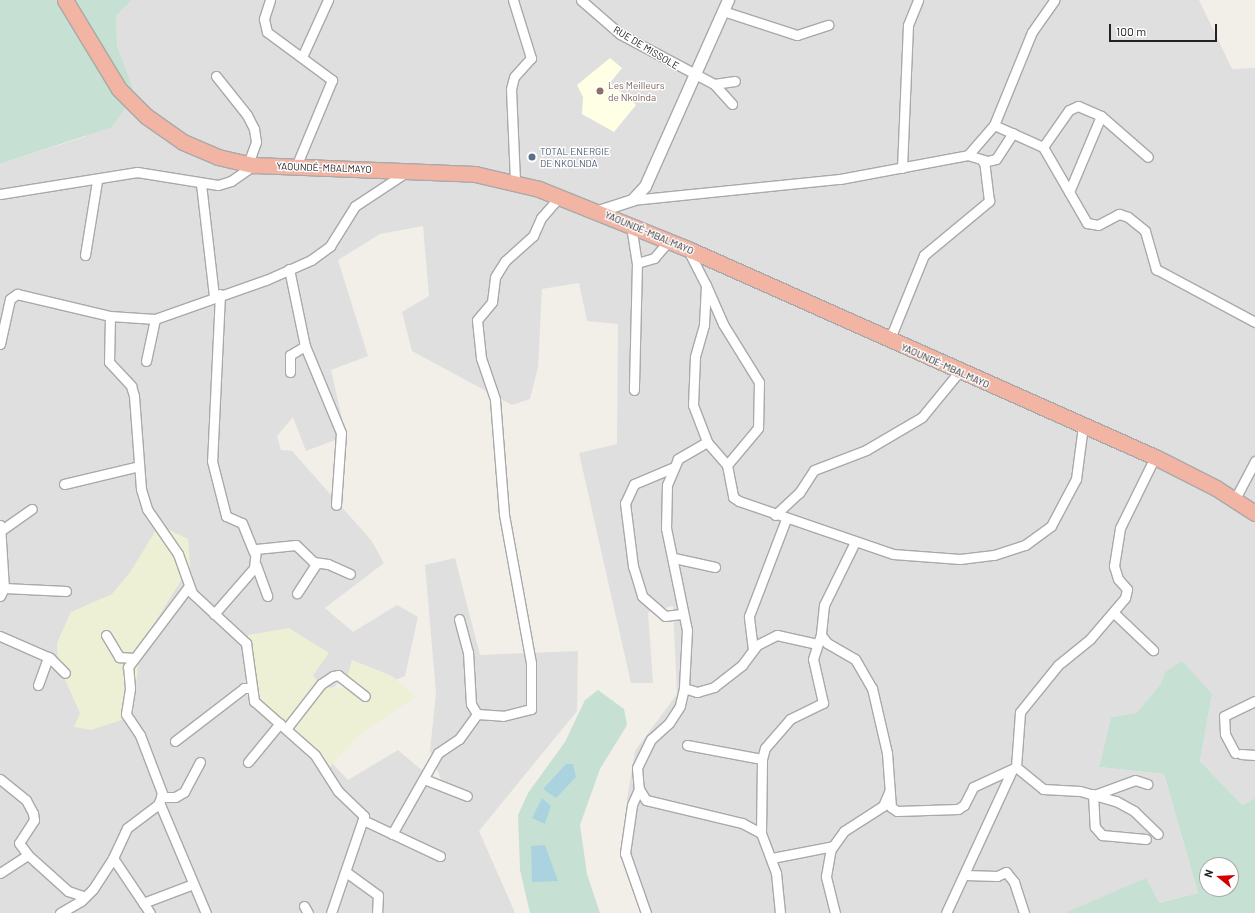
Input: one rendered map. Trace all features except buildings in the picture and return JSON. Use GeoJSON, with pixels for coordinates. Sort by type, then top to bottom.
{"type":"FeatureCollection","features":[{"type":"Feature","properties":{"kind":"highway","name":"YAOUNDÉ-MBALMAYO"},"geometry":{"type":"LineString","coordinates":[[65,0],[119,89],[146,116],[183,142],[218,157],[251,164],[295,169],[475,174],[515,182],[559,197],[598,211],[688,249],[889,341],[1154,457],[1235,499],[1255,514]]}},
{"type":"Feature","properties":{"kind":"street"},"geometry":{"type":"LineString","coordinates":[[270,0],[264,19],[266,32],[330,75],[333,84],[295,169]]}},
{"type":"Feature","properties":{"kind":"street"},"geometry":{"type":"LineString","coordinates":[[302,57],[328,0]]}},
{"type":"Feature","properties":{"kind":"street"},"geometry":{"type":"LineString","coordinates":[[513,0],[531,58],[514,77],[511,89],[515,182]]}},
{"type":"Feature","properties":{"kind":"street","name":"RUE DE MISSOLE"},"geometry":{"type":"LineString","coordinates":[[581,0],[620,34],[695,77],[714,84]]}},
{"type":"Feature","properties":{"kind":"street"},"geometry":{"type":"LineString","coordinates":[[632,200],[660,158],[728,0]]}},
{"type":"Feature","properties":{"kind":"street"},"geometry":{"type":"LineString","coordinates":[[902,168],[908,25],[918,0]]}},
{"type":"Feature","properties":{"kind":"street"},"geometry":{"type":"LineString","coordinates":[[968,155],[994,125],[1032,32],[1054,0]]}},
{"type":"Feature","properties":{"kind":"street"},"geometry":{"type":"LineString","coordinates":[[723,11],[797,35],[828,25]]}},
{"type":"Feature","properties":{"kind":"street"},"geometry":{"type":"LineString","coordinates":[[0,194],[97,181],[137,172],[201,184],[231,181],[251,164],[256,142],[254,129],[247,115],[216,76]]}},
{"type":"Feature","properties":{"kind":"street"},"geometry":{"type":"LineString","coordinates":[[714,84],[735,81]]}},
{"type":"Feature","properties":{"kind":"street"},"geometry":{"type":"LineString","coordinates":[[714,84],[732,104]]}},
{"type":"Feature","properties":{"kind":"street"},"geometry":{"type":"LineString","coordinates":[[1043,148],[1069,110],[1087,107],[1101,116],[1148,157]]}},
{"type":"Feature","properties":{"kind":"street"},"geometry":{"type":"LineString","coordinates":[[1069,192],[1101,116]]}},
{"type":"Feature","properties":{"kind":"street"},"geometry":{"type":"LineString","coordinates":[[994,125],[1043,148],[1087,223],[1098,225],[1118,214],[1128,217],[1145,231],[1156,269],[1255,322]]}},
{"type":"Feature","properties":{"kind":"street"},"geometry":{"type":"LineString","coordinates":[[983,162],[996,159],[1013,133]]}},
{"type":"Feature","properties":{"kind":"street"},"geometry":{"type":"LineString","coordinates":[[598,211],[632,200],[781,187],[902,168],[968,155],[984,160],[983,162],[989,201],[924,255],[889,341]]}},
{"type":"Feature","properties":{"kind":"street"},"geometry":{"type":"LineString","coordinates":[[1,339],[10,299],[17,294],[110,316],[155,319],[217,295],[289,270],[330,246],[355,206],[409,171]]}},
{"type":"Feature","properties":{"kind":"street"},"geometry":{"type":"LineString","coordinates":[[86,255],[97,181]]}},
{"type":"Feature","properties":{"kind":"street"},"geometry":{"type":"LineString","coordinates":[[201,184],[217,295],[212,461],[226,516],[242,523],[254,552],[256,565],[267,596]]}},
{"type":"Feature","properties":{"kind":"street"},"geometry":{"type":"LineString","coordinates":[[477,714],[504,716],[531,709],[532,682],[525,620],[504,514],[495,399],[481,358],[477,320],[492,302],[495,277],[505,261],[533,236],[541,218],[559,197]]}},
{"type":"Feature","properties":{"kind":"street"},"geometry":{"type":"LineString","coordinates":[[631,226],[636,263],[634,390]]}},
{"type":"Feature","properties":{"kind":"street"},"geometry":{"type":"LineString","coordinates":[[636,263],[654,258],[669,241]]}},
{"type":"Feature","properties":{"kind":"street"},"geometry":{"type":"LineString","coordinates":[[688,249],[723,324],[759,382],[758,428],[727,465]]}},
{"type":"Feature","properties":{"kind":"street"},"geometry":{"type":"LineString","coordinates":[[289,270],[305,346],[341,433],[336,505]]}},
{"type":"Feature","properties":{"kind":"street"},"geometry":{"type":"LineString","coordinates":[[706,285],[704,325],[695,357],[693,398],[696,418],[707,442],[727,465],[733,497],[775,515],[854,544],[893,554],[953,559],[994,554],[1025,545],[1051,526],[1076,479],[1083,426]]}},
{"type":"Feature","properties":{"kind":"street"},"geometry":{"type":"LineString","coordinates":[[110,316],[108,362],[131,386],[134,396],[139,466],[148,509],[178,554],[189,586],[200,604],[214,614],[246,643],[254,701],[315,755],[338,792],[364,816],[331,913]]}},
{"type":"Feature","properties":{"kind":"street"},"geometry":{"type":"LineString","coordinates":[[146,361],[155,319]]}},
{"type":"Feature","properties":{"kind":"street"},"geometry":{"type":"LineString","coordinates":[[290,372],[290,355],[305,346]]}},
{"type":"Feature","properties":{"kind":"street"},"geometry":{"type":"LineString","coordinates":[[775,515],[799,493],[814,470],[866,450],[922,417],[959,372]]}},
{"type":"Feature","properties":{"kind":"street"},"geometry":{"type":"LineString","coordinates":[[681,614],[664,616],[642,596],[633,566],[625,503],[634,484],[672,468],[686,451],[707,442]]}},
{"type":"Feature","properties":{"kind":"street"},"geometry":{"type":"LineString","coordinates":[[946,913],[1014,768],[1020,712],[1058,665],[1090,639],[1114,613],[1127,593],[1114,566],[1120,528],[1154,457]]}},
{"type":"Feature","properties":{"kind":"street"},"geometry":{"type":"LineString","coordinates":[[1235,499],[1255,461]]}},
{"type":"Feature","properties":{"kind":"street"},"geometry":{"type":"LineString","coordinates":[[64,484],[139,466]]}},
{"type":"Feature","properties":{"kind":"street"},"geometry":{"type":"LineString","coordinates":[[646,913],[625,852],[632,805],[638,789],[636,768],[651,739],[669,723],[680,706],[684,688],[686,630],[681,614],[674,558],[664,514],[672,468]]}},
{"type":"Feature","properties":{"kind":"street"},"geometry":{"type":"LineString","coordinates":[[32,509],[1,527],[2,592],[66,591]]}},
{"type":"Feature","properties":{"kind":"street"},"geometry":{"type":"LineString","coordinates":[[753,650],[749,616],[786,519]]}},
{"type":"Feature","properties":{"kind":"street"},"geometry":{"type":"LineString","coordinates":[[780,913],[772,858],[761,833],[762,758],[780,727],[823,703],[813,659],[816,644],[821,634],[824,605],[854,544]]}},
{"type":"Feature","properties":{"kind":"street"},"geometry":{"type":"LineString","coordinates":[[254,552],[296,546],[314,562],[328,564],[350,574]]}},
{"type":"Feature","properties":{"kind":"street"},"geometry":{"type":"LineString","coordinates":[[674,558],[716,567]]}},
{"type":"Feature","properties":{"kind":"street"},"geometry":{"type":"LineString","coordinates":[[297,593],[314,562]]}},
{"type":"Feature","properties":{"kind":"street"},"geometry":{"type":"LineString","coordinates":[[214,614],[256,565]]}},
{"type":"Feature","properties":{"kind":"street"},"geometry":{"type":"LineString","coordinates":[[189,586],[128,666],[130,688],[126,714],[140,735],[160,800],[206,913]]}},
{"type":"Feature","properties":{"kind":"street"},"geometry":{"type":"LineString","coordinates":[[1114,613],[1153,650]]}},
{"type":"Feature","properties":{"kind":"street"},"geometry":{"type":"LineString","coordinates":[[459,619],[468,652],[471,704],[477,714]]}},
{"type":"Feature","properties":{"kind":"street"},"geometry":{"type":"LineString","coordinates":[[684,688],[697,692],[714,687],[742,666],[753,650],[777,634],[816,644]]}},
{"type":"Feature","properties":{"kind":"street"},"geometry":{"type":"LineString","coordinates":[[821,634],[827,642],[855,659],[872,688],[882,722],[891,807],[897,811],[958,809],[964,805],[973,787],[1014,768]]}},
{"type":"Feature","properties":{"kind":"street"},"geometry":{"type":"LineString","coordinates":[[0,636],[48,657],[65,673]]}},
{"type":"Feature","properties":{"kind":"street"},"geometry":{"type":"LineString","coordinates":[[106,636],[119,657],[134,658]]}},
{"type":"Feature","properties":{"kind":"street"},"geometry":{"type":"LineString","coordinates":[[38,685],[48,657]]}},
{"type":"Feature","properties":{"kind":"street"},"geometry":{"type":"LineString","coordinates":[[248,762],[322,684],[333,676],[338,675],[365,696]]}},
{"type":"Feature","properties":{"kind":"street"},"geometry":{"type":"LineString","coordinates":[[175,741],[244,688],[251,688]]}},
{"type":"Feature","properties":{"kind":"street"},"geometry":{"type":"LineString","coordinates":[[1255,701],[1224,716],[1225,734],[1238,753],[1255,755]]}},
{"type":"Feature","properties":{"kind":"street"},"geometry":{"type":"LineString","coordinates":[[392,834],[438,753],[459,739],[477,714]]}},
{"type":"Feature","properties":{"kind":"street"},"geometry":{"type":"LineString","coordinates":[[687,745],[762,758]]}},
{"type":"Feature","properties":{"kind":"street"},"geometry":{"type":"LineString","coordinates":[[60,913],[85,898],[113,858],[127,828],[160,800],[175,797],[184,792],[200,762]]}},
{"type":"Feature","properties":{"kind":"street"},"geometry":{"type":"LineString","coordinates":[[1014,768],[1044,789],[1095,794],[1134,811],[1158,834]]}},
{"type":"Feature","properties":{"kind":"street"},"geometry":{"type":"LineString","coordinates":[[0,779],[26,800],[33,813],[34,820],[20,843],[28,855],[68,890],[85,898]]}},
{"type":"Feature","properties":{"kind":"street"},"geometry":{"type":"LineString","coordinates":[[424,779],[467,796]]}},
{"type":"Feature","properties":{"kind":"street"},"geometry":{"type":"LineString","coordinates":[[1095,794],[1135,780],[1146,784]]}},
{"type":"Feature","properties":{"kind":"street"},"geometry":{"type":"LineString","coordinates":[[638,789],[646,800],[742,822],[761,833]]}},
{"type":"Feature","properties":{"kind":"street"},"geometry":{"type":"LineString","coordinates":[[835,913],[826,876],[833,846],[844,831],[883,806],[890,791]]}},
{"type":"Feature","properties":{"kind":"street"},"geometry":{"type":"LineString","coordinates":[[1095,794],[1095,827],[1102,835],[1146,839]]}},
{"type":"Feature","properties":{"kind":"street"},"geometry":{"type":"LineString","coordinates":[[362,820],[440,856]]}},
{"type":"Feature","properties":{"kind":"street"},"geometry":{"type":"LineString","coordinates":[[772,858],[833,846]]}},
{"type":"Feature","properties":{"kind":"street"},"geometry":{"type":"LineString","coordinates":[[0,873],[28,855]]}},
{"type":"Feature","properties":{"kind":"street"},"geometry":{"type":"LineString","coordinates":[[113,858],[150,913]]}},
{"type":"Feature","properties":{"kind":"street"},"geometry":{"type":"LineString","coordinates":[[346,872],[378,895],[377,913]]}},
{"type":"Feature","properties":{"kind":"street"},"geometry":{"type":"LineString","coordinates":[[965,875],[997,876],[1006,872],[1014,882],[1024,913]]}},
{"type":"Feature","properties":{"kind":"street"},"geometry":{"type":"LineString","coordinates":[[143,903],[193,884]]}},
{"type":"Feature","properties":{"kind":"shaded area"},"geometry":{"type":"Polygon","coordinates":[[[0,0],[132,0],[116,16],[117,45],[135,94],[112,127],[0,164],[0,0]]]}},
{"type":"Feature","properties":{"kind":"shaded area"},"geometry":{"type":"Polygon","coordinates":[[[132,0],[1199,0],[1232,69],[1255,68],[1255,798],[1242,805],[1200,761],[1212,694],[1165,672],[1160,685],[1136,713],[1111,717],[1099,767],[1164,774],[1198,893],[1159,903],[1065,913],[643,913],[628,851],[627,799],[635,751],[677,694],[673,606],[648,612],[653,683],[631,683],[579,453],[617,444],[618,324],[587,321],[579,283],[542,289],[538,367],[530,399],[512,405],[412,351],[402,312],[429,296],[423,226],[380,234],[338,260],[368,356],[331,370],[346,436],[306,451],[293,417],[277,436],[281,450],[292,451],[371,540],[384,563],[325,608],[353,632],[397,605],[418,617],[405,676],[383,685],[338,683],[296,725],[348,780],[398,750],[445,790],[430,751],[436,693],[425,565],[455,558],[480,655],[578,651],[577,711],[479,831],[515,913],[0,913],[0,164],[84,137],[135,94],[117,45],[116,16],[132,0]]]}},
{"type":"Feature","properties":{"kind":"shaded area","name":"Les Meilleurs de Nkolnda"},"geometry":{"type":"Polygon","coordinates":[[[610,58],[622,68],[610,83],[636,105],[614,132],[582,114],[583,97],[577,85],[610,58]]]}},
{"type":"Feature","properties":{"kind":"shaded area"},"geometry":{"type":"Polygon","coordinates":[[[159,525],[188,539],[190,566],[140,646],[133,716],[91,730],[74,727],[80,713],[58,664],[57,643],[71,612],[112,594],[131,571],[159,525]]]}},
{"type":"Feature","properties":{"kind":"shaded area"},"geometry":{"type":"Polygon","coordinates":[[[289,628],[329,653],[313,675],[321,687],[344,688],[352,660],[392,676],[416,697],[359,735],[326,771],[245,693],[248,635],[289,628]]]}},
{"type":"Feature","properties":{"kind":"shaded area"},"geometry":{"type":"Polygon","coordinates":[[[1182,661],[1212,694],[1200,761],[1242,805],[1255,798],[1255,913],[1065,913],[1146,878],[1159,903],[1198,893],[1164,774],[1099,767],[1111,717],[1136,713],[1160,685],[1165,672],[1182,661]]]}},
{"type":"Feature","properties":{"kind":"shaded area"},"geometry":{"type":"Polygon","coordinates":[[[598,690],[624,709],[627,725],[600,769],[580,825],[587,874],[600,913],[530,913],[520,870],[518,815],[528,793],[565,742],[585,700],[598,690]]]}},
{"type":"Feature","properties":{"kind":"water"},"geometry":{"type":"Polygon","coordinates":[[[566,764],[573,764],[576,777],[556,798],[543,789],[566,764]]]}},
{"type":"Feature","properties":{"kind":"water"},"geometry":{"type":"Polygon","coordinates":[[[542,798],[551,806],[545,824],[532,818],[542,798]]]}},
{"type":"Feature","properties":{"kind":"water"},"geometry":{"type":"Polygon","coordinates":[[[545,845],[558,881],[532,882],[531,846],[545,845]]]}},
{"type":"Feature","properties":{"kind":"place","name":"Les Meilleurs de Nkolnda"},"geometry":{"type":"Point","coordinates":[600,91]}},
{"type":"Feature","properties":{"kind":"place","name":"TOTAL ENERGIE DE NKOLNDA"},"geometry":{"type":"Point","coordinates":[532,157]}}]}
